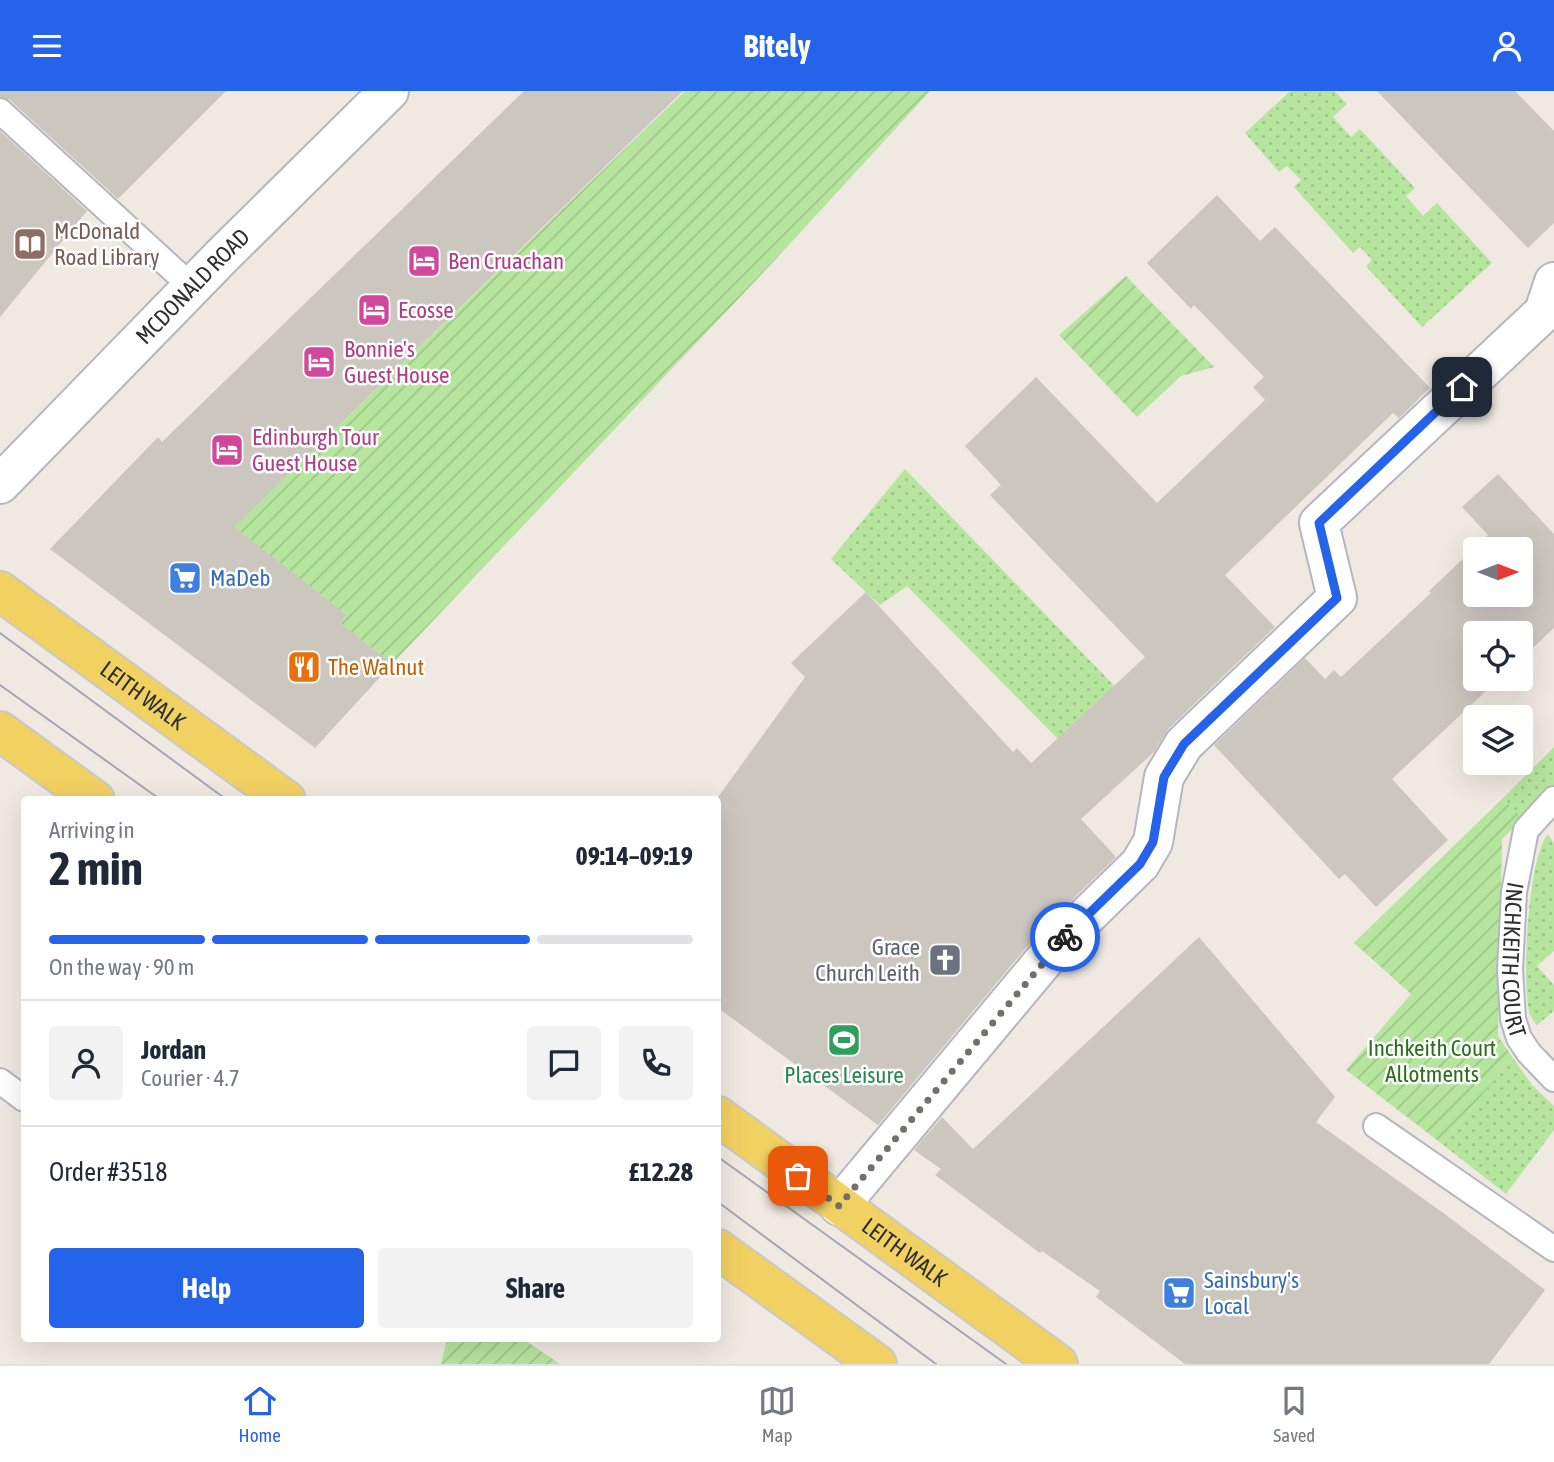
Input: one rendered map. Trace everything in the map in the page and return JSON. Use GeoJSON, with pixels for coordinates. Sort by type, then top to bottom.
{"type":"FeatureCollection","features":[{"type":"Feature","properties":{"kind":"main road","name":"LEITH WALK"},"geometry":{"type":"LineString","coordinates":[[0,591],[281,796]]}},
{"type":"Feature","properties":{"kind":"main road"},"geometry":{"type":"LineString","coordinates":[[0,731],[89,796]]}},
{"type":"Feature","properties":{"kind":"main road","name":"LEITH WALK"},"geometry":{"type":"LineString","coordinates":[[721,1118],[1058,1364]]}},
{"type":"Feature","properties":{"kind":"main road"},"geometry":{"type":"LineString","coordinates":[[721,1251],[877,1364]]}},
{"type":"Feature","properties":{"kind":"street","name":"MCDONALD ROAD"},"geometry":{"type":"LineString","coordinates":[[0,484],[192,287],[389,91]]}},
{"type":"Feature","properties":{"kind":"street"},"geometry":{"type":"LineString","coordinates":[[839,1206],[1057,945],[1140,864],[1153,842],[1164,777],[1184,744],[1337,598],[1319,523],[1544,312],[1554,282]]}},
{"type":"Feature","properties":{"kind":"lane"},"geometry":{"type":"LineString","coordinates":[[0,111],[192,287]]}},
{"type":"Feature","properties":{"kind":"lane","name":"INCHKEITH COURT"},"geometry":{"type":"LineString","coordinates":[[1554,799],[1526,830],[1514,892],[1510,970],[1513,1019],[1519,1038],[1529,1053],[1554,1079]]}},
{"type":"Feature","properties":{"kind":"lane"},"geometry":{"type":"LineString","coordinates":[[0,1081],[21,1098]]}},
{"type":"Feature","properties":{"kind":"lane"},"geometry":{"type":"LineString","coordinates":[[1376,1126],[1554,1249]]}},
{"type":"Feature","properties":{"kind":"green space"},"geometry":{"type":"Polygon","coordinates":[[[685,91],[930,91],[776,259],[392,664],[340,623],[347,615],[302,580],[226,556],[230,512],[256,505],[685,91]]]}},
{"type":"Feature","properties":{"kind":"green space"},"geometry":{"type":"Polygon","coordinates":[[[1290,91],[1335,91],[1347,104],[1333,117],[1351,137],[1360,129],[1415,188],[1406,196],[1423,216],[1437,203],[1492,263],[1422,327],[1366,266],[1372,260],[1360,247],[1353,253],[1294,187],[1301,180],[1287,166],[1279,172],[1245,133],[1290,91]]]}},
{"type":"Feature","properties":{"kind":"green space"},"geometry":{"type":"Polygon","coordinates":[[[1126,276],[1214,367],[1181,376],[1137,417],[1059,335],[1126,276]]]}},
{"type":"Feature","properties":{"kind":"green space"},"geometry":{"type":"Polygon","coordinates":[[[905,469],[1131,703],[1063,744],[907,586],[880,605],[831,559],[905,469]]]}},
{"type":"Feature","properties":{"kind":"green space"},"geometry":{"type":"Polygon","coordinates":[[[1554,747],[1554,787],[1523,819],[1503,798],[1526,775],[1533,775],[1533,768],[1554,747]]]}},
{"type":"Feature","properties":{"kind":"green space","name":"Inchkeith Court Allotments"},"geometry":{"type":"Polygon","coordinates":[[[1503,798],[1523,819],[1502,839],[1498,1036],[1513,1058],[1442,1144],[1346,1070],[1411,994],[1354,943],[1503,798]]]}},
{"type":"Feature","properties":{"kind":"green space"},"geometry":{"type":"Polygon","coordinates":[[[1548,834],[1554,844],[1554,951],[1537,966],[1554,985],[1554,1011],[1537,1025],[1531,1017],[1527,996],[1528,919],[1536,867],[1541,847],[1548,834]]]}},
{"type":"Feature","properties":{"kind":"green space"},"geometry":{"type":"Polygon","coordinates":[[[1513,1058],[1532,1085],[1554,1106],[1554,1130],[1506,1194],[1442,1144],[1513,1058]]]}},
{"type":"Feature","properties":{"kind":"green space"},"geometry":{"type":"Polygon","coordinates":[[[446,1342],[527,1342],[560,1364],[441,1364],[446,1342]]]}},
{"type":"Feature","properties":{"kind":"building"},"geometry":{"type":"Polygon","coordinates":[[[0,91],[226,91],[118,199],[10,100],[0,97],[0,91]]]}},
{"type":"Feature","properties":{"kind":"building"},"geometry":{"type":"Polygon","coordinates":[[[524,91],[683,91],[234,527],[347,615],[340,623],[392,664],[315,748],[50,549],[158,437],[162,442],[524,91]]]}},
{"type":"Feature","properties":{"kind":"building"},"geometry":{"type":"Polygon","coordinates":[[[1377,91],[1515,91],[1554,131],[1554,223],[1528,248],[1377,91]]]}},
{"type":"Feature","properties":{"kind":"building","name":"McDonald Road Library"},"geometry":{"type":"Polygon","coordinates":[[[0,131],[87,211],[0,317],[0,131]]]}},
{"type":"Feature","properties":{"kind":"building"},"geometry":{"type":"Polygon","coordinates":[[[1217,195],[1260,241],[1275,227],[1430,388],[1399,418],[1393,413],[1225,575],[1275,627],[1169,728],[1154,752],[1081,819],[1116,857],[1040,931],[878,1125],[721,1010],[721,796],[719,796],[805,677],[791,663],[866,592],[1013,752],[1017,748],[1031,763],[1145,657],[990,495],[1001,485],[965,446],[1036,377],[1157,503],[1265,400],[1253,387],[1264,377],[1194,305],[1191,309],[1147,263],[1217,195]]]}},
{"type":"Feature","properties":{"kind":"building"},"geometry":{"type":"Polygon","coordinates":[[[1498,474],[1554,534],[1554,628],[1533,648],[1533,621],[1463,621],[1463,691],[1486,691],[1471,705],[1463,705],[1463,713],[1392,779],[1448,840],[1376,907],[1345,874],[1339,879],[1214,745],[1305,658],[1325,679],[1334,670],[1341,677],[1431,593],[1429,591],[1463,559],[1463,607],[1533,607],[1533,537],[1486,537],[1488,535],[1462,507],[1498,474]]]}},
{"type":"Feature","properties":{"kind":"building"},"geometry":{"type":"Polygon","coordinates":[[[1199,937],[1335,1097],[1316,1122],[1545,1290],[1489,1364],[1185,1364],[1096,1297],[1100,1291],[1042,1251],[1040,1253],[935,1175],[941,1169],[914,1150],[942,1117],[973,1149],[1199,937]]]}},
{"type":"Feature","properties":{"kind":"tram line"},"geometry":{"type":"LineString","coordinates":[[0,633],[222,796]]}},
{"type":"Feature","properties":{"kind":"tram line"},"geometry":{"type":"LineString","coordinates":[[0,685],[155,796]]}},
{"type":"Feature","properties":{"kind":"tram line"},"geometry":{"type":"LineString","coordinates":[[721,1159],[1006,1364]]}},
{"type":"Feature","properties":{"kind":"tram line"},"geometry":{"type":"LineString","coordinates":[[721,1204],[936,1364]]}},
{"type":"Feature","properties":{"kind":"way so far"},"geometry":{"type":"LineString","coordinates":[[798,1176],[839,1206],[1065,937]]}},
{"type":"Feature","properties":{"kind":"place","name":"McDonald Road Library"},"geometry":{"type":"Point","coordinates":[30,244]}},
{"type":"Feature","properties":{"kind":"place","name":"Ben Cruachan"},"geometry":{"type":"Point","coordinates":[424,261]}},
{"type":"Feature","properties":{"kind":"place","name":"Ecosse"},"geometry":{"type":"Point","coordinates":[374,310]}},
{"type":"Feature","properties":{"kind":"place","name":"Bonnie's Guest House"},"geometry":{"type":"Point","coordinates":[319,362]}},
{"type":"Feature","properties":{"kind":"place","name":"Edinburgh Tour Guest House"},"geometry":{"type":"Point","coordinates":[227,450]}},
{"type":"Feature","properties":{"kind":"place","name":"MaDeb"},"geometry":{"type":"Point","coordinates":[185,578]}},
{"type":"Feature","properties":{"kind":"place","name":"The Walnut"},"geometry":{"type":"Point","coordinates":[304,667]}},
{"type":"Feature","properties":{"kind":"place","name":"Grace Church Leith"},"geometry":{"type":"Point","coordinates":[945,960]}},
{"type":"Feature","properties":{"kind":"place","name":"Places Leisure"},"geometry":{"type":"Point","coordinates":[844,1040]}},
{"type":"Feature","properties":{"kind":"place","name":"Sainsbury's Local"},"geometry":{"type":"Point","coordinates":[1179,1293]}},
{"type":"Feature","properties":{"kind":"route"},"geometry":{"type":"LineString","coordinates":[[1065,937],[1140,864],[1153,842],[1164,777],[1184,744],[1337,598],[1319,523],[1462,387]]}}]}
